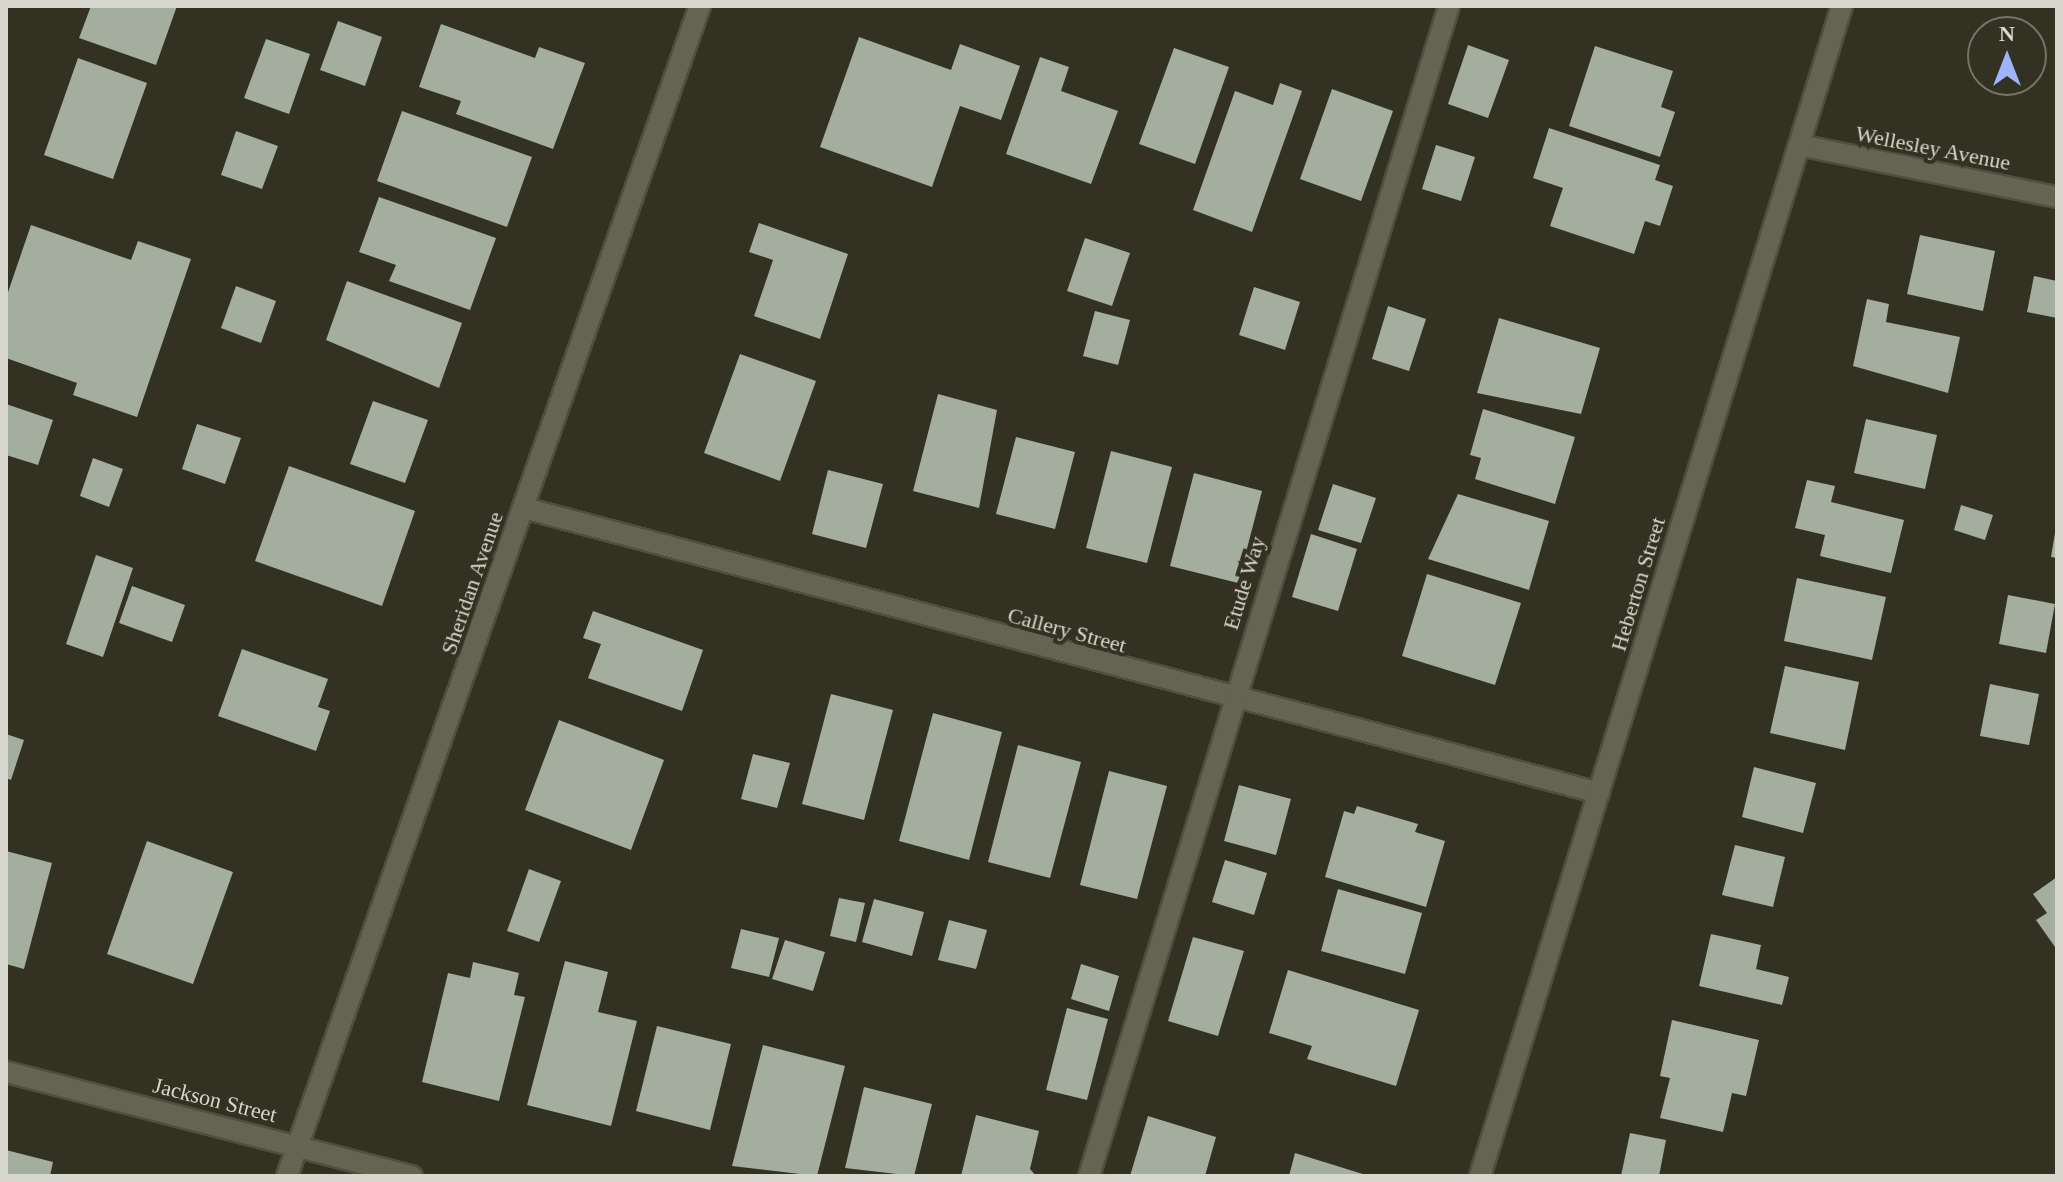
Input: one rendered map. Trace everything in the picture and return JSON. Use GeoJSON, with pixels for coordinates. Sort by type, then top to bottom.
{"type":"FeatureCollection","features":[{"type":"Feature","properties":{"kind":"street","name":"Sheridan Avenue"},"geometry":{"type":"LineString","coordinates":[[287,1176],[700,6]]}},
{"type":"Feature","properties":{"kind":"street","name":"Etude Way"},"geometry":{"type":"LineString","coordinates":[[1089,1176],[1233,699],[1449,6]]}},
{"type":"Feature","properties":{"kind":"street","name":"Heberton Street"},"geometry":{"type":"LineString","coordinates":[[1480,1176],[1842,6]]}},
{"type":"Feature","properties":{"kind":"street","name":"Wellesley Avenue"},"geometry":{"type":"LineString","coordinates":[[1799,145],[2057,197]]}},
{"type":"Feature","properties":{"kind":"street","name":"Callery Street"},"geometry":{"type":"LineString","coordinates":[[524,508],[1233,699],[1599,793]]}},
{"type":"Feature","properties":{"kind":"street","name":"Jackson Street"},"geometry":{"type":"LineString","coordinates":[[6,1072],[412,1176]]}},
{"type":"Feature","properties":{"kind":"building"},"geometry":{"type":"Polygon","coordinates":[[[91,6],[177,6],[156,65],[79,38],[91,6]]]}},
{"type":"Feature","properties":{"kind":"building"},"geometry":{"type":"Polygon","coordinates":[[[338,21],[382,37],[365,86],[320,70],[338,21]]]}},
{"type":"Feature","properties":{"kind":"building"},"geometry":{"type":"Polygon","coordinates":[[[441,24],[535,58],[539,47],[585,63],[553,149],[456,114],[461,101],[419,87],[441,24]]]}},
{"type":"Feature","properties":{"kind":"building"},"geometry":{"type":"Polygon","coordinates":[[[859,37],[951,70],[960,44],[1020,66],[1001,120],[960,106],[932,187],[820,147],[859,37]]]}},
{"type":"Feature","properties":{"kind":"building"},"geometry":{"type":"Polygon","coordinates":[[[266,39],[310,54],[289,114],[244,98],[266,39]]]}},
{"type":"Feature","properties":{"kind":"building"},"geometry":{"type":"Polygon","coordinates":[[[1468,45],[1509,60],[1488,118],[1448,104],[1468,45]]]}},
{"type":"Feature","properties":{"kind":"building"},"geometry":{"type":"Polygon","coordinates":[[[1595,46],[1673,71],[1661,107],[1675,112],[1660,157],[1569,126],[1595,46]]]}},
{"type":"Feature","properties":{"kind":"building"},"geometry":{"type":"Polygon","coordinates":[[[1174,48],[1229,67],[1195,164],[1139,144],[1174,48]]]}},
{"type":"Feature","properties":{"kind":"building"},"geometry":{"type":"Polygon","coordinates":[[[1040,57],[1069,67],[1061,91],[1118,111],[1091,184],[1006,154],[1040,57]]]}},
{"type":"Feature","properties":{"kind":"building"},"geometry":{"type":"Polygon","coordinates":[[[78,58],[147,83],[113,179],[44,155],[78,58]]]}},
{"type":"Feature","properties":{"kind":"building"},"geometry":{"type":"Polygon","coordinates":[[[1280,83],[1302,91],[1252,232],[1193,210],[1235,91],[1273,105],[1280,83]]]}},
{"type":"Feature","properties":{"kind":"building"},"geometry":{"type":"Polygon","coordinates":[[[1332,89],[1393,111],[1361,201],[1300,179],[1332,89]]]}},
{"type":"Feature","properties":{"kind":"building"},"geometry":{"type":"Polygon","coordinates":[[[402,111],[532,157],[507,227],[377,181],[402,111]]]}},
{"type":"Feature","properties":{"kind":"building"},"geometry":{"type":"Polygon","coordinates":[[[1549,128],[1660,165],[1655,180],[1673,186],[1660,226],[1645,221],[1634,254],[1550,226],[1563,188],[1533,178],[1549,128]]]}},
{"type":"Feature","properties":{"kind":"building"},"geometry":{"type":"Polygon","coordinates":[[[236,131],[278,146],[262,189],[221,175],[236,131]]]}},
{"type":"Feature","properties":{"kind":"building"},"geometry":{"type":"Polygon","coordinates":[[[1436,145],[1475,157],[1461,201],[1422,189],[1436,145]]]}},
{"type":"Feature","properties":{"kind":"building"},"geometry":{"type":"Polygon","coordinates":[[[379,197],[496,238],[470,310],[389,281],[396,265],[359,252],[379,197]]]}},
{"type":"Feature","properties":{"kind":"building"},"geometry":{"type":"Polygon","coordinates":[[[759,223],[848,254],[820,339],[754,316],[773,260],[749,252],[759,223]]]}},
{"type":"Feature","properties":{"kind":"building"},"geometry":{"type":"Polygon","coordinates":[[[31,225],[131,260],[138,241],[191,259],[137,417],[73,395],[77,383],[6,358],[6,298],[31,225]]]}},
{"type":"Feature","properties":{"kind":"building"},"geometry":{"type":"Polygon","coordinates":[[[1920,235],[1995,251],[1983,311],[1907,294],[1920,235]]]}},
{"type":"Feature","properties":{"kind":"building"},"geometry":{"type":"Polygon","coordinates":[[[1085,238],[1130,253],[1112,306],[1067,291],[1085,238]]]}},
{"type":"Feature","properties":{"kind":"building"},"geometry":{"type":"Polygon","coordinates":[[[2034,276],[2057,281],[2057,318],[2027,312],[2034,276]]]}},
{"type":"Feature","properties":{"kind":"building"},"geometry":{"type":"Polygon","coordinates":[[[347,281],[462,323],[439,388],[326,340],[347,281]]]}},
{"type":"Feature","properties":{"kind":"building"},"geometry":{"type":"Polygon","coordinates":[[[236,286],[276,301],[261,343],[221,328],[236,286]]]}},
{"type":"Feature","properties":{"kind":"building"},"geometry":{"type":"Polygon","coordinates":[[[1254,287],[1300,302],[1285,350],[1239,335],[1254,287]]]}},
{"type":"Feature","properties":{"kind":"building"},"geometry":{"type":"Polygon","coordinates":[[[1867,299],[1889,304],[1886,322],[1960,337],[1948,393],[1853,366],[1867,299]]]}},
{"type":"Feature","properties":{"kind":"building"},"geometry":{"type":"Polygon","coordinates":[[[1388,306],[1426,319],[1409,371],[1372,359],[1388,306]]]}},
{"type":"Feature","properties":{"kind":"building"},"geometry":{"type":"Polygon","coordinates":[[[1095,311],[1130,320],[1118,365],[1083,356],[1095,311]]]}},
{"type":"Feature","properties":{"kind":"building"},"geometry":{"type":"Polygon","coordinates":[[[1499,318],[1600,348],[1581,414],[1477,393],[1499,318]]]}},
{"type":"Feature","properties":{"kind":"building"},"geometry":{"type":"Polygon","coordinates":[[[740,354],[816,381],[780,481],[704,453],[740,354]]]}},
{"type":"Feature","properties":{"kind":"building"},"geometry":{"type":"Polygon","coordinates":[[[938,394],[997,410],[979,508],[913,491],[938,394]]]}},
{"type":"Feature","properties":{"kind":"building"},"geometry":{"type":"Polygon","coordinates":[[[373,401],[428,420],[405,483],[350,464],[373,401]]]}},
{"type":"Feature","properties":{"kind":"building"},"geometry":{"type":"Polygon","coordinates":[[[6,404],[53,420],[38,465],[6,455],[6,404]]]}},
{"type":"Feature","properties":{"kind":"building"},"geometry":{"type":"Polygon","coordinates":[[[1483,409],[1575,437],[1555,504],[1475,479],[1481,458],[1470,455],[1483,409]]]}},
{"type":"Feature","properties":{"kind":"building"},"geometry":{"type":"Polygon","coordinates":[[[1866,419],[1937,435],[1925,489],[1854,473],[1866,419]]]}},
{"type":"Feature","properties":{"kind":"building"},"geometry":{"type":"Polygon","coordinates":[[[197,424],[241,438],[225,484],[182,469],[197,424]]]}},
{"type":"Feature","properties":{"kind":"building"},"geometry":{"type":"Polygon","coordinates":[[[1016,437],[1075,452],[1055,529],[996,514],[1016,437]]]}},
{"type":"Feature","properties":{"kind":"building"},"geometry":{"type":"Polygon","coordinates":[[[1111,451],[1172,467],[1147,563],[1086,548],[1111,451]]]}},
{"type":"Feature","properties":{"kind":"building"},"geometry":{"type":"Polygon","coordinates":[[[93,458],[123,469],[109,507],[80,496],[93,458]]]}},
{"type":"Feature","properties":{"kind":"building"},"geometry":{"type":"Polygon","coordinates":[[[289,466],[415,511],[382,606],[255,561],[289,466]]]}},
{"type":"Feature","properties":{"kind":"building"},"geometry":{"type":"Polygon","coordinates":[[[828,470],[883,484],[866,548],[812,534],[828,470]]]}},
{"type":"Feature","properties":{"kind":"building"},"geometry":{"type":"Polygon","coordinates":[[[1194,473],[1262,491],[1238,583],[1170,566],[1194,473]]]}},
{"type":"Feature","properties":{"kind":"building"},"geometry":{"type":"Polygon","coordinates":[[[1807,480],[1835,486],[1831,502],[1904,520],[1891,573],[1820,556],[1825,535],[1795,528],[1807,480]]]}},
{"type":"Feature","properties":{"kind":"building"},"geometry":{"type":"Polygon","coordinates":[[[1333,484],[1376,498],[1361,543],[1318,530],[1333,484]]]}},
{"type":"Feature","properties":{"kind":"building"},"geometry":{"type":"Polygon","coordinates":[[[1458,494],[1549,521],[1529,590],[1428,559],[1458,494]]]}},
{"type":"Feature","properties":{"kind":"building"},"geometry":{"type":"Polygon","coordinates":[[[1961,505],[1993,515],[1985,540],[1954,530],[1961,505]]]}},
{"type":"Feature","properties":{"kind":"building"},"geometry":{"type":"Polygon","coordinates":[[[2057,533],[2057,558],[2051,557],[2057,533]]]}},
{"type":"Feature","properties":{"kind":"building"},"geometry":{"type":"Polygon","coordinates":[[[1311,534],[1357,549],[1338,611],[1292,597],[1311,534]]]}},
{"type":"Feature","properties":{"kind":"building"},"geometry":{"type":"Polygon","coordinates":[[[96,555],[133,568],[103,657],[66,644],[96,555]]]}},
{"type":"Feature","properties":{"kind":"building"},"geometry":{"type":"Polygon","coordinates":[[[1427,574],[1521,603],[1495,685],[1402,656],[1427,574]]]}},
{"type":"Feature","properties":{"kind":"building"},"geometry":{"type":"Polygon","coordinates":[[[1797,578],[1886,597],[1872,660],[1784,641],[1797,578]]]}},
{"type":"Feature","properties":{"kind":"building"},"geometry":{"type":"Polygon","coordinates":[[[132,586],[185,605],[172,642],[119,623],[132,586]]]}},
{"type":"Feature","properties":{"kind":"building"},"geometry":{"type":"Polygon","coordinates":[[[2008,595],[2055,604],[2046,653],[1999,644],[2008,595]]]}},
{"type":"Feature","properties":{"kind":"building"},"geometry":{"type":"Polygon","coordinates":[[[593,611],[703,650],[682,711],[588,678],[601,644],[583,638],[593,611]]]}},
{"type":"Feature","properties":{"kind":"building"},"geometry":{"type":"Polygon","coordinates":[[[242,649],[328,679],[318,707],[330,711],[316,751],[218,716],[242,649]]]}},
{"type":"Feature","properties":{"kind":"building"},"geometry":{"type":"Polygon","coordinates":[[[1785,666],[1859,682],[1845,750],[1770,733],[1785,666]]]}},
{"type":"Feature","properties":{"kind":"building"},"geometry":{"type":"Polygon","coordinates":[[[1990,684],[2039,694],[2029,745],[1980,736],[1990,684]]]}},
{"type":"Feature","properties":{"kind":"building"},"geometry":{"type":"Polygon","coordinates":[[[831,694],[893,710],[864,820],[802,804],[831,694]]]}},
{"type":"Feature","properties":{"kind":"building"},"geometry":{"type":"Polygon","coordinates":[[[933,713],[1002,732],[969,860],[899,841],[933,713]]]}},
{"type":"Feature","properties":{"kind":"building"},"geometry":{"type":"Polygon","coordinates":[[[559,720],[664,760],[631,850],[525,810],[559,720]]]}},
{"type":"Feature","properties":{"kind":"building"},"geometry":{"type":"Polygon","coordinates":[[[6,734],[24,740],[11,780],[6,778],[6,734]]]}},
{"type":"Feature","properties":{"kind":"building"},"geometry":{"type":"Polygon","coordinates":[[[1018,745],[1081,762],[1050,878],[988,862],[1018,745]]]}},
{"type":"Feature","properties":{"kind":"building"},"geometry":{"type":"Polygon","coordinates":[[[753,754],[790,763],[777,808],[741,799],[753,754]]]}},
{"type":"Feature","properties":{"kind":"building"},"geometry":{"type":"Polygon","coordinates":[[[1754,767],[1816,783],[1803,833],[1742,817],[1754,767]]]}},
{"type":"Feature","properties":{"kind":"building"},"geometry":{"type":"Polygon","coordinates":[[[1109,771],[1167,786],[1137,899],[1080,885],[1109,771]]]}},
{"type":"Feature","properties":{"kind":"building"},"geometry":{"type":"Polygon","coordinates":[[[1239,785],[1291,799],[1276,855],[1224,841],[1239,785]]]}},
{"type":"Feature","properties":{"kind":"building"},"geometry":{"type":"Polygon","coordinates":[[[1357,806],[1418,824],[1415,832],[1445,841],[1426,907],[1325,877],[1344,811],[1354,814],[1357,806]]]}},
{"type":"Feature","properties":{"kind":"building"},"geometry":{"type":"Polygon","coordinates":[[[147,841],[233,872],[193,984],[107,954],[147,841]]]}},
{"type":"Feature","properties":{"kind":"building"},"geometry":{"type":"Polygon","coordinates":[[[1735,845],[1785,857],[1773,907],[1722,895],[1735,845]]]}},
{"type":"Feature","properties":{"kind":"building"},"geometry":{"type":"Polygon","coordinates":[[[6,851],[52,863],[24,969],[6,964],[6,851]]]}},
{"type":"Feature","properties":{"kind":"building"},"geometry":{"type":"Polygon","coordinates":[[[1225,860],[1267,873],[1254,915],[1212,902],[1225,860]]]}},
{"type":"Feature","properties":{"kind":"building"},"geometry":{"type":"Polygon","coordinates":[[[529,869],[561,881],[539,942],[507,931],[529,869]]]}},
{"type":"Feature","properties":{"kind":"building"},"geometry":{"type":"Polygon","coordinates":[[[2057,877],[2055,947],[2036,920],[2047,913],[2033,894],[2057,877]]]}},
{"type":"Feature","properties":{"kind":"building"},"geometry":{"type":"Polygon","coordinates":[[[1338,889],[1422,913],[1405,974],[1321,951],[1338,889]]]}},
{"type":"Feature","properties":{"kind":"building"},"geometry":{"type":"Polygon","coordinates":[[[839,898],[865,903],[856,942],[830,936],[839,898]]]}},
{"type":"Feature","properties":{"kind":"building"},"geometry":{"type":"Polygon","coordinates":[[[874,899],[924,912],[912,956],[862,942],[874,899]]]}},
{"type":"Feature","properties":{"kind":"building"},"geometry":{"type":"Polygon","coordinates":[[[949,920],[987,930],[976,969],[938,960],[949,920]]]}},
{"type":"Feature","properties":{"kind":"building"},"geometry":{"type":"Polygon","coordinates":[[[741,929],[779,938],[769,977],[731,968],[741,929]]]}},
{"type":"Feature","properties":{"kind":"building"},"geometry":{"type":"Polygon","coordinates":[[[1711,934],[1761,945],[1756,969],[1789,977],[1782,1005],[1699,986],[1711,934]]]}},
{"type":"Feature","properties":{"kind":"building"},"geometry":{"type":"Polygon","coordinates":[[[1193,937],[1244,951],[1218,1036],[1168,1021],[1193,937]]]}},
{"type":"Feature","properties":{"kind":"building"},"geometry":{"type":"Polygon","coordinates":[[[785,940],[825,952],[813,991],[772,979],[785,940]]]}},
{"type":"Feature","properties":{"kind":"building"},"geometry":{"type":"Polygon","coordinates":[[[565,961],[608,972],[598,1012],[637,1021],[611,1126],[527,1105],[565,961]]]}},
{"type":"Feature","properties":{"kind":"building"},"geometry":{"type":"Polygon","coordinates":[[[473,962],[519,973],[514,995],[525,997],[499,1101],[422,1082],[448,973],[470,978],[473,962]]]}},
{"type":"Feature","properties":{"kind":"building"},"geometry":{"type":"Polygon","coordinates":[[[1081,964],[1119,976],[1109,1011],[1071,999],[1081,964]]]}},
{"type":"Feature","properties":{"kind":"building"},"geometry":{"type":"Polygon","coordinates":[[[1288,970],[1419,1010],[1396,1086],[1307,1059],[1312,1046],[1269,1033],[1288,970]]]}},
{"type":"Feature","properties":{"kind":"building"},"geometry":{"type":"Polygon","coordinates":[[[1067,1008],[1108,1019],[1087,1100],[1046,1090],[1067,1008]]]}},
{"type":"Feature","properties":{"kind":"building"},"geometry":{"type":"Polygon","coordinates":[[[1672,1020],[1759,1040],[1746,1096],[1732,1093],[1723,1132],[1660,1118],[1670,1078],[1660,1076],[1672,1020]]]}},
{"type":"Feature","properties":{"kind":"building"},"geometry":{"type":"Polygon","coordinates":[[[657,1026],[731,1044],[710,1130],[636,1111],[657,1026]]]}},
{"type":"Feature","properties":{"kind":"building"},"geometry":{"type":"Polygon","coordinates":[[[763,1045],[845,1066],[817,1176],[732,1166],[763,1045]]]}},
{"type":"Feature","properties":{"kind":"building"},"geometry":{"type":"Polygon","coordinates":[[[864,1087],[932,1104],[914,1176],[845,1168],[864,1087]]]}},
{"type":"Feature","properties":{"kind":"building"},"geometry":{"type":"Polygon","coordinates":[[[976,1115],[1039,1131],[1030,1169],[1036,1176],[961,1176],[976,1115]]]}},
{"type":"Feature","properties":{"kind":"building"},"geometry":{"type":"Polygon","coordinates":[[[1148,1116],[1216,1137],[1205,1176],[1130,1176],[1148,1116]]]}},
{"type":"Feature","properties":{"kind":"building"},"geometry":{"type":"Polygon","coordinates":[[[1630,1133],[1666,1140],[1659,1176],[1621,1176],[1630,1133]]]}},
{"type":"Feature","properties":{"kind":"building"},"geometry":{"type":"Polygon","coordinates":[[[6,1150],[53,1162],[50,1176],[6,1176],[6,1150]]]}},
{"type":"Feature","properties":{"kind":"building"},"geometry":{"type":"Polygon","coordinates":[[[1295,1153],[1366,1175],[1366,1176],[1289,1176],[1295,1153]]]}}]}
